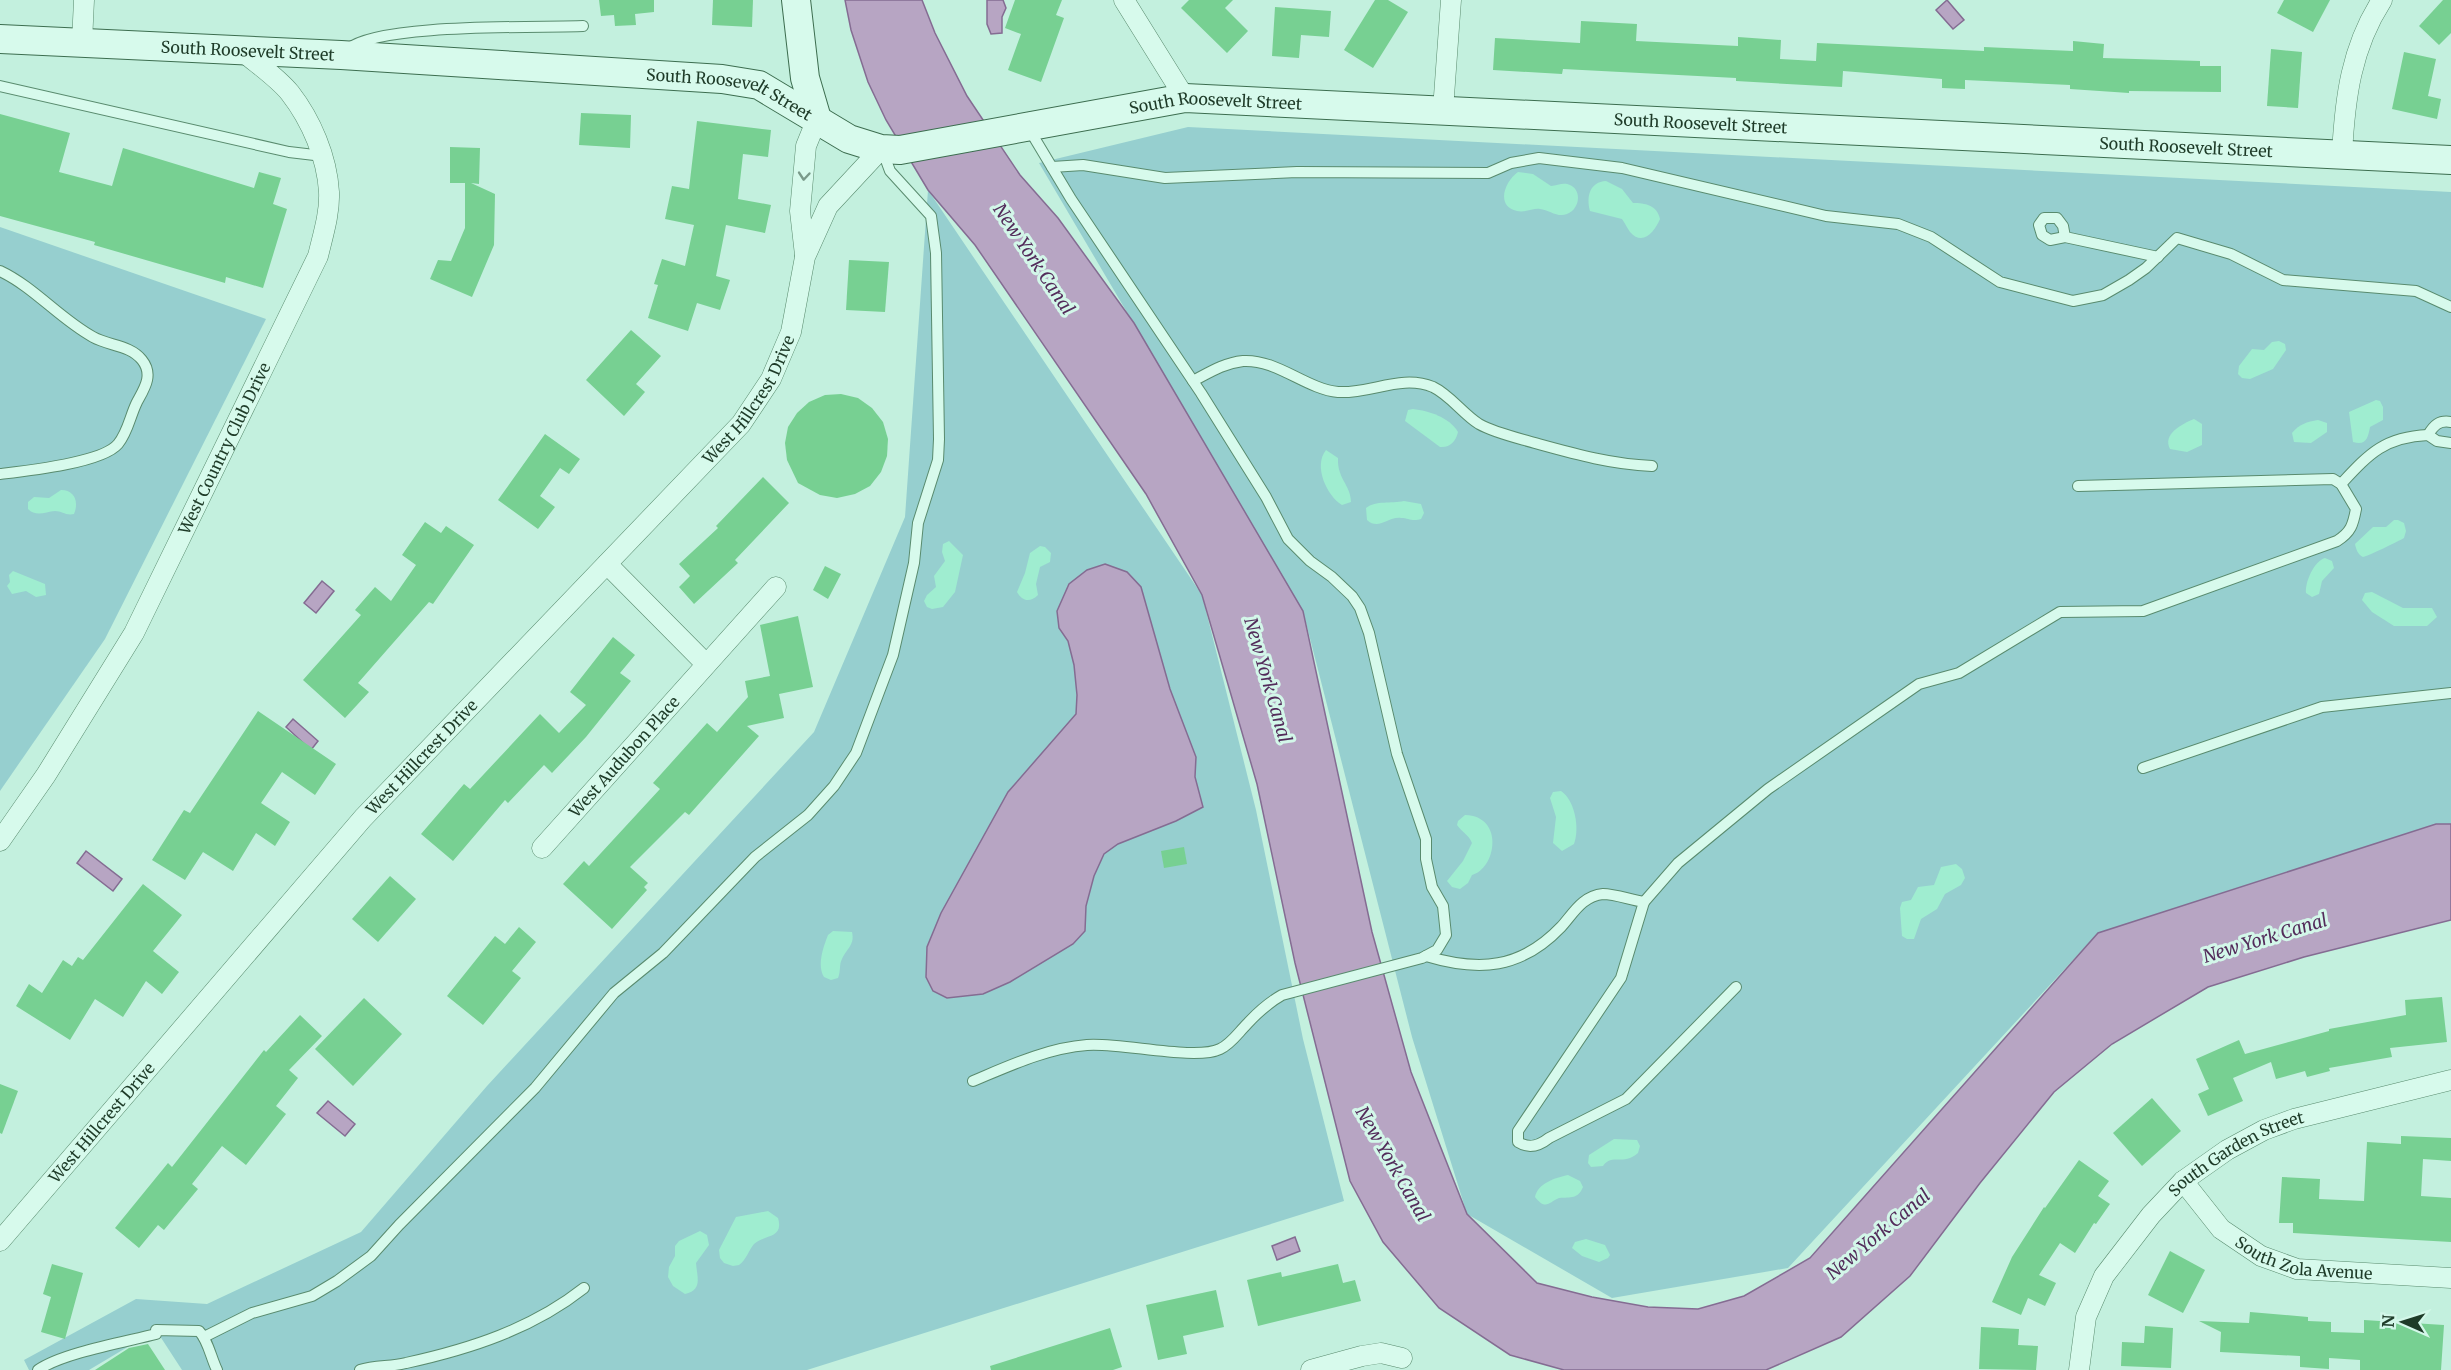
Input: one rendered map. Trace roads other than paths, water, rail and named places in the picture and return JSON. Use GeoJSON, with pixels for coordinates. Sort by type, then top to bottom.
{"type":"FeatureCollection","features":[{"type":"Feature","properties":{"kind":"street"},"geometry":{"type":"LineString","coordinates":[[82,42],[84,0]]}},
{"type":"Feature","properties":{"kind":"street"},"geometry":{"type":"LineString","coordinates":[[796,0],[805,78],[817,119]]}},
{"type":"Feature","properties":{"kind":"street"},"geometry":{"type":"LineString","coordinates":[[1125,0],[1185,98]]}},
{"type":"Feature","properties":{"kind":"street"},"geometry":{"type":"LineString","coordinates":[[1443,110],[1451,0]]}},
{"type":"Feature","properties":{"kind":"street"},"geometry":{"type":"LineString","coordinates":[[2342,154],[2344,106],[2358,48],[2382,0]]}},
{"type":"Feature","properties":{"kind":"street","name":"South Roosevelt Street"},"geometry":{"type":"LineString","coordinates":[[0,39],[341,55],[722,79],[759,85],[849,139],[891,150],[1185,98],[2451,160]]}},
{"type":"Feature","properties":{"kind":"street","name":"West Country Club Drive"},"geometry":{"type":"LineString","coordinates":[[0,841],[46,775],[134,633],[318,256],[326,224],[329,192],[323,156],[307,120],[289,92],[241,50]]}},
{"type":"Feature","properties":{"kind":"street","name":"West Hillcrest Drive"},"geometry":{"type":"LineString","coordinates":[[805,257],[801,200],[806,146],[817,119]]}},
{"type":"Feature","properties":{"kind":"street","name":"West Hillcrest Drive"},"geometry":{"type":"LineString","coordinates":[[0,1241],[363,818],[741,424],[771,379],[791,332],[805,257],[828,206],[891,150]]}},
{"type":"Feature","properties":{"kind":"street"},"geometry":{"type":"LineString","coordinates":[[607,564],[706,664]]}},
{"type":"Feature","properties":{"kind":"street","name":"West Audubon Place"},"geometry":{"type":"LineString","coordinates":[[542,848],[776,587]]}},
{"type":"Feature","properties":{"kind":"street","name":"South Garden Street"},"geometry":{"type":"LineString","coordinates":[[2079,1370],[2086,1317],[2104,1276],[2151,1215],[2183,1181],[2227,1150],[2264,1130],[2451,1080]]}},
{"type":"Feature","properties":{"kind":"street","name":"South Zola Avenue"},"geometry":{"type":"LineString","coordinates":[[2183,1181],[2221,1229],[2261,1256],[2297,1269],[2451,1278]]}},
{"type":"Feature","properties":{"kind":"street"},"geometry":{"type":"LineString","coordinates":[[1311,1370],[1381,1353],[1402,1358]]}},
{"type":"Feature","properties":{"kind":"lane"},"geometry":{"type":"LineString","coordinates":[[341,55],[355,43],[391,34],[583,26]]}},
{"type":"Feature","properties":{"kind":"lane"},"geometry":{"type":"LineString","coordinates":[[0,86],[288,152],[323,156]]}},
{"type":"Feature","properties":{"kind":"lane"},"geometry":{"type":"LineString","coordinates":[[973,1081],[1031,1058],[1085,1045],[1111,1044],[1196,1053],[1219,1050],[1229,1044],[1269,1003],[1294,991],[1394,967],[1426,956],[1437,950],[1446,935],[1443,906],[1432,887],[1426,859],[1426,839],[1397,754],[1369,633],[1360,608],[1339,584],[1310,561],[1288,539],[1266,497],[1193,381],[1102,247],[1052,167],[1021,128]]}},
{"type":"Feature","properties":{"kind":"lane"},"geometry":{"type":"LineString","coordinates":[[204,1337],[252,1313],[312,1296],[371,1256],[535,1088],[614,993],[663,953],[755,857],[808,815],[834,786],[856,753],[873,711],[898,635],[914,563],[918,523],[938,459],[936,253],[931,216],[890,171],[891,150]]}},
{"type":"Feature","properties":{"kind":"lane"},"geometry":{"type":"LineString","coordinates":[[1052,167],[1083,165],[1165,178],[1297,172],[1488,174],[1511,164],[1539,158],[1622,168],[1826,216],[1898,225],[1931,237],[2000,282],[2073,301],[2103,295],[2146,268],[2177,238],[2231,254],[2283,280],[2416,291],[2451,307]]}},
{"type":"Feature","properties":{"kind":"lane"},"geometry":{"type":"LineString","coordinates":[[2065,237],[2158,257]]}},
{"type":"Feature","properties":{"kind":"lane"},"geometry":{"type":"LineString","coordinates":[[0,271],[69,323],[96,339],[132,351],[143,361],[148,381],[117,445],[100,456],[27,471],[0,474]]}},
{"type":"Feature","properties":{"kind":"lane"},"geometry":{"type":"LineString","coordinates":[[1193,381],[1225,363],[1246,361],[1268,366],[1328,390],[1339,392],[1360,391],[1404,381],[1433,387],[1480,424],[1518,438],[1602,461],[1652,466]]}},
{"type":"Feature","properties":{"kind":"lane"},"geometry":{"type":"LineString","coordinates":[[2428,435],[2435,424],[2444,421],[2451,422]]}},
{"type":"Feature","properties":{"kind":"lane"},"geometry":{"type":"LineString","coordinates":[[2341,484],[2370,453],[2406,436],[2428,435],[2437,441],[2451,443]]}},
{"type":"Feature","properties":{"kind":"lane"},"geometry":{"type":"LineString","coordinates":[[1736,987],[1626,1099],[1549,1138],[1540,1146],[1524,1145],[1518,1142],[1518,1131],[1621,978],[1644,902],[1678,863],[1768,789],[1918,684],[1959,673],[2060,612],[2143,611],[2337,541],[2349,534],[2354,524],[2356,509],[2341,484],[2333,479],[2078,486]]}},
{"type":"Feature","properties":{"kind":"lane"},"geometry":{"type":"LineString","coordinates":[[2143,768],[2322,707],[2451,693]]}},
{"type":"Feature","properties":{"kind":"lane"},"geometry":{"type":"LineString","coordinates":[[1426,956],[1449,963],[1501,965],[1534,951],[1561,927],[1580,904],[1602,894],[1644,902]]}},
{"type":"Feature","properties":{"kind":"lane"},"geometry":{"type":"LineString","coordinates":[[360,1370],[402,1364],[462,1349],[536,1321],[584,1288]]}},
{"type":"Feature","properties":{"kind":"lane"},"geometry":{"type":"LineString","coordinates":[[38,1370],[46,1364],[97,1348],[156,1334],[156,1330],[199,1331],[204,1337],[217,1370]]}},
{"type":"Feature","properties":{"kind":"water","name":"New York Canal"},"geometry":{"type":"Polygon","coordinates":[[[845,0],[922,0],[935,33],[967,96],[1020,175],[1058,218],[1134,323],[1303,611],[1372,932],[1411,1072],[1467,1214],[1537,1283],[1592,1297],[1648,1307],[1698,1309],[1744,1296],[1810,1258],[2098,933],[2436,824],[2451,824],[2451,920],[2304,957],[2208,987],[2112,1044],[2054,1092],[1980,1183],[1910,1276],[1841,1337],[1766,1370],[1564,1370],[1510,1355],[1439,1308],[1383,1242],[1350,1181],[1295,963],[1257,784],[1202,595],[1146,494],[975,245],[928,190],[886,120],[868,82],[851,30],[845,0]]]}},
{"type":"Feature","properties":{"kind":"water"},"geometry":{"type":"Polygon","coordinates":[[[987,0],[1003,0],[1006,8],[1002,17],[1002,33],[991,34],[987,24],[987,0]]]}},
{"type":"Feature","properties":{"kind":"water"},"geometry":{"type":"Polygon","coordinates":[[[1947,0],[1964,20],[1953,29],[1936,10],[1947,0]]]}},
{"type":"Feature","properties":{"kind":"water"},"geometry":{"type":"Polygon","coordinates":[[[1105,564],[1127,572],[1141,587],[1170,689],[1196,757],[1195,777],[1203,807],[1176,821],[1118,844],[1104,854],[1094,876],[1086,906],[1085,931],[1073,944],[1010,982],[983,994],[947,998],[933,991],[926,977],[927,947],[941,913],[1008,792],[1076,714],[1074,665],[1068,641],[1059,628],[1057,611],[1069,584],[1087,570],[1105,564]]]}},
{"type":"Feature","properties":{"kind":"water"},"geometry":{"type":"Polygon","coordinates":[[[322,581],[334,591],[316,613],[304,603],[322,581]]]}},
{"type":"Feature","properties":{"kind":"water"},"geometry":{"type":"Polygon","coordinates":[[[293,719],[318,741],[311,750],[286,727],[293,719]]]}},
{"type":"Feature","properties":{"kind":"water"},"geometry":{"type":"Polygon","coordinates":[[[86,851],[122,879],[113,891],[77,863],[86,851]]]}},
{"type":"Feature","properties":{"kind":"water"},"geometry":{"type":"Polygon","coordinates":[[[328,1101],[355,1124],[345,1136],[317,1113],[328,1101]]]}},
{"type":"Feature","properties":{"kind":"water"},"geometry":{"type":"Polygon","coordinates":[[[1295,1237],[1300,1251],[1277,1260],[1272,1246],[1295,1237]]]}}]}
